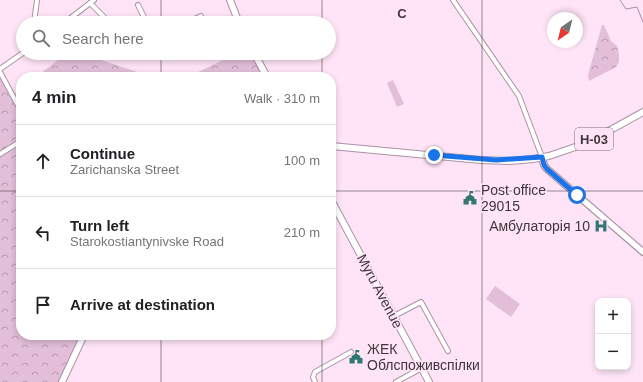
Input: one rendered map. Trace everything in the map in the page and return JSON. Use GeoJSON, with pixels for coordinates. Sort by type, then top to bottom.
{"type":"FeatureCollection","features":[{"type":"Feature","properties":{"kind":"main road"},"geometry":{"type":"LineString","coordinates":[[230,0],[236,16]]}},
{"type":"Feature","properties":{"kind":"main road"},"geometry":{"type":"LineString","coordinates":[[258,60],[264,72]]}},
{"type":"Feature","properties":{"kind":"main road","name":"Н-03"},"geometry":{"type":"LineString","coordinates":[[336,145],[480,160],[510,161],[542,157],[587,143],[643,112]]}},
{"type":"Feature","properties":{"kind":"main road","name":"Myru Avenue"},"geometry":{"type":"LineString","coordinates":[[336,209],[429,382]]}},
{"type":"Feature","properties":{"kind":"main road"},"geometry":{"type":"LineString","coordinates":[[62,382],[82,340]]}},
{"type":"Feature","properties":{"kind":"street"},"geometry":{"type":"LineString","coordinates":[[35,16],[37,0]]}},
{"type":"Feature","properties":{"kind":"street"},"geometry":{"type":"LineString","coordinates":[[453,0],[519,96],[544,165],[547,169],[643,252]]}},
{"type":"Feature","properties":{"kind":"street"},"geometry":{"type":"LineString","coordinates":[[73,16],[92,1],[104,16]]}},
{"type":"Feature","properties":{"kind":"street"},"geometry":{"type":"LineString","coordinates":[[138,5],[144,16]]}},
{"type":"Feature","properties":{"kind":"street"},"geometry":{"type":"LineString","coordinates":[[16,59],[0,71],[16,101]]}},
{"type":"Feature","properties":{"kind":"street"},"geometry":{"type":"LineString","coordinates":[[0,154],[16,144]]}},
{"type":"Feature","properties":{"kind":"street"},"geometry":{"type":"LineString","coordinates":[[394,316],[421,302],[448,351]]}},
{"type":"Feature","properties":{"kind":"street"},"geometry":{"type":"LineString","coordinates":[[315,382],[313,377],[315,372],[350,352]]}},
{"type":"Feature","properties":{"kind":"street"},"geometry":{"type":"LineString","coordinates":[[396,382],[422,368]]}},
{"type":"Feature","properties":{"kind":"green space"},"geometry":{"type":"Polygon","coordinates":[[[602,25],[604,25],[611,41],[617,46],[619,62],[616,67],[589,81],[588,75],[602,25]]]}},
{"type":"Feature","properties":{"kind":"green space"},"geometry":{"type":"Polygon","coordinates":[[[58,60],[101,60],[138,72],[42,72],[58,60]]]}},
{"type":"Feature","properties":{"kind":"green space"},"geometry":{"type":"Polygon","coordinates":[[[223,60],[256,60],[262,72],[198,72],[223,60]]]}},
{"type":"Feature","properties":{"kind":"green space"},"geometry":{"type":"Polygon","coordinates":[[[0,75],[12,96],[16,93],[16,340],[80,340],[59,382],[0,382],[0,75]]]}},
{"type":"Feature","properties":{"kind":"green space"},"geometry":{"type":"Polygon","coordinates":[[[393,80],[404,104],[397,107],[387,83],[393,80]]]}},
{"type":"Feature","properties":{"kind":"green space"},"geometry":{"type":"Polygon","coordinates":[[[495,286],[520,304],[511,317],[486,299],[495,286]]]}},
{"type":"Feature","properties":{"kind":"waterway"},"geometry":{"type":"LineString","coordinates":[[620,0],[626,9],[637,7],[643,22]]}},
{"type":"Feature","properties":{"kind":"place","name":"Post office 29015"},"geometry":{"type":"Point","coordinates":[470,198]}},
{"type":"Feature","properties":{"kind":"place","name":"Амбулаторія 10"},"geometry":{"type":"Point","coordinates":[601,226]}},
{"type":"Feature","properties":{"kind":"place","name":"ЖЕК Облспоживспілки"},"geometry":{"type":"Point","coordinates":[356,357]}},
{"type":"Feature","properties":{"kind":"route"},"geometry":{"type":"LineString","coordinates":[[434,155],[480,160],[510,161],[542,157],[544,165],[547,169],[577,195]]}}]}
